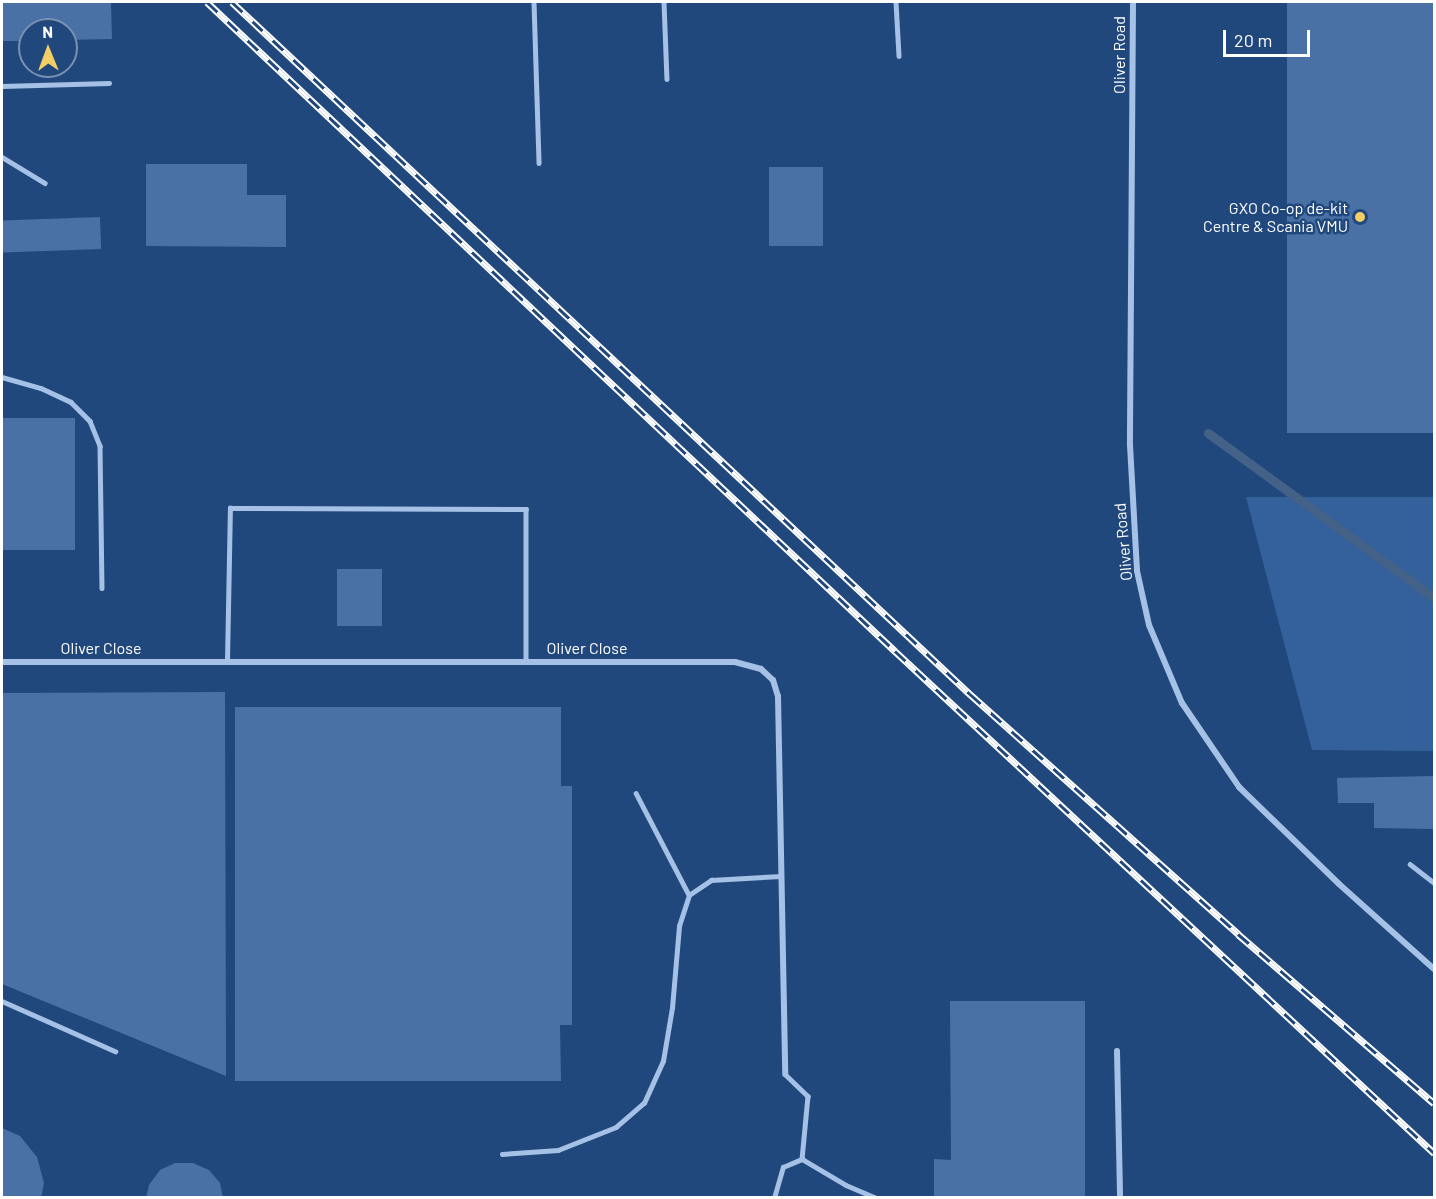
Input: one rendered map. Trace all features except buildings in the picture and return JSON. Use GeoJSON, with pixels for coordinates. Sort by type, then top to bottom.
{"type":"FeatureCollection","features":[{"type":"Feature","properties":{"kind":"street","name":"Oliver Road"},"geometry":{"type":"LineString","coordinates":[[1133,2],[1130,445],[1137,571],[1149,625],[1182,703],[1239,787],[1338,884],[1434,969]]}},
{"type":"Feature","properties":{"kind":"street","name":"Oliver Close"},"geometry":{"type":"LineString","coordinates":[[2,662],[735,662],[761,669],[773,680],[778,696],[785,1074]]}},
{"type":"Feature","properties":{"kind":"street"},"geometry":{"type":"LineString","coordinates":[[1117,1051],[1120,1197]]}},
{"type":"Feature","properties":{"kind":"lane"},"geometry":{"type":"LineString","coordinates":[[534,2],[539,163]]}},
{"type":"Feature","properties":{"kind":"lane"},"geometry":{"type":"LineString","coordinates":[[664,2],[667,79]]}},
{"type":"Feature","properties":{"kind":"lane"},"geometry":{"type":"LineString","coordinates":[[896,2],[899,56]]}},
{"type":"Feature","properties":{"kind":"lane"},"geometry":{"type":"LineString","coordinates":[[2,86],[109,83]]}},
{"type":"Feature","properties":{"kind":"lane"},"geometry":{"type":"LineString","coordinates":[[2,158],[45,183]]}},
{"type":"Feature","properties":{"kind":"lane"},"geometry":{"type":"LineString","coordinates":[[2,377],[41,388],[71,402],[90,421],[100,446],[102,588]]}},
{"type":"Feature","properties":{"kind":"lane"},"geometry":{"type":"LineString","coordinates":[[228,661],[230,508],[526,509],[526,662]]}},
{"type":"Feature","properties":{"kind":"lane"},"geometry":{"type":"LineString","coordinates":[[636,793],[689,895]]}},
{"type":"Feature","properties":{"kind":"lane"},"geometry":{"type":"LineString","coordinates":[[1410,864],[1434,883]]}},
{"type":"Feature","properties":{"kind":"lane"},"geometry":{"type":"LineString","coordinates":[[502,1154],[558,1150],[616,1127],[644,1103],[663,1060],[672,1008],[679,926],[689,895],[711,880],[782,876]]}},
{"type":"Feature","properties":{"kind":"lane"},"geometry":{"type":"LineString","coordinates":[[2,1001],[115,1051]]}},
{"type":"Feature","properties":{"kind":"lane"},"geometry":{"type":"LineString","coordinates":[[785,1074],[808,1096],[802,1159]]}},
{"type":"Feature","properties":{"kind":"lane"},"geometry":{"type":"LineString","coordinates":[[774,1197],[783,1167],[802,1159]]}},
{"type":"Feature","properties":{"kind":"lane"},"geometry":{"type":"LineString","coordinates":[[802,1159],[846,1185],[877,1197]]}},
{"type":"Feature","properties":{"kind":"shaded area"},"geometry":{"type":"Polygon","coordinates":[[[1246,497],[1434,497],[1434,751],[1312,750],[1246,497]]]}},
{"type":"Feature","properties":{"kind":"waterway"},"geometry":{"type":"LineString","coordinates":[[1208,433],[1434,598]]}},
{"type":"Feature","properties":{"kind":"railway"},"geometry":{"type":"LineString","coordinates":[[207,2],[895,651],[1434,1153]]}},
{"type":"Feature","properties":{"kind":"railway"},"geometry":{"type":"LineString","coordinates":[[232,2],[970,694],[1238,934],[1434,1103]]}},
{"type":"Feature","properties":{"kind":"place","name":"GXO Co-op de-kit Centre & Scania VMU"},"geometry":{"type":"Point","coordinates":[1360,217]}}]}
